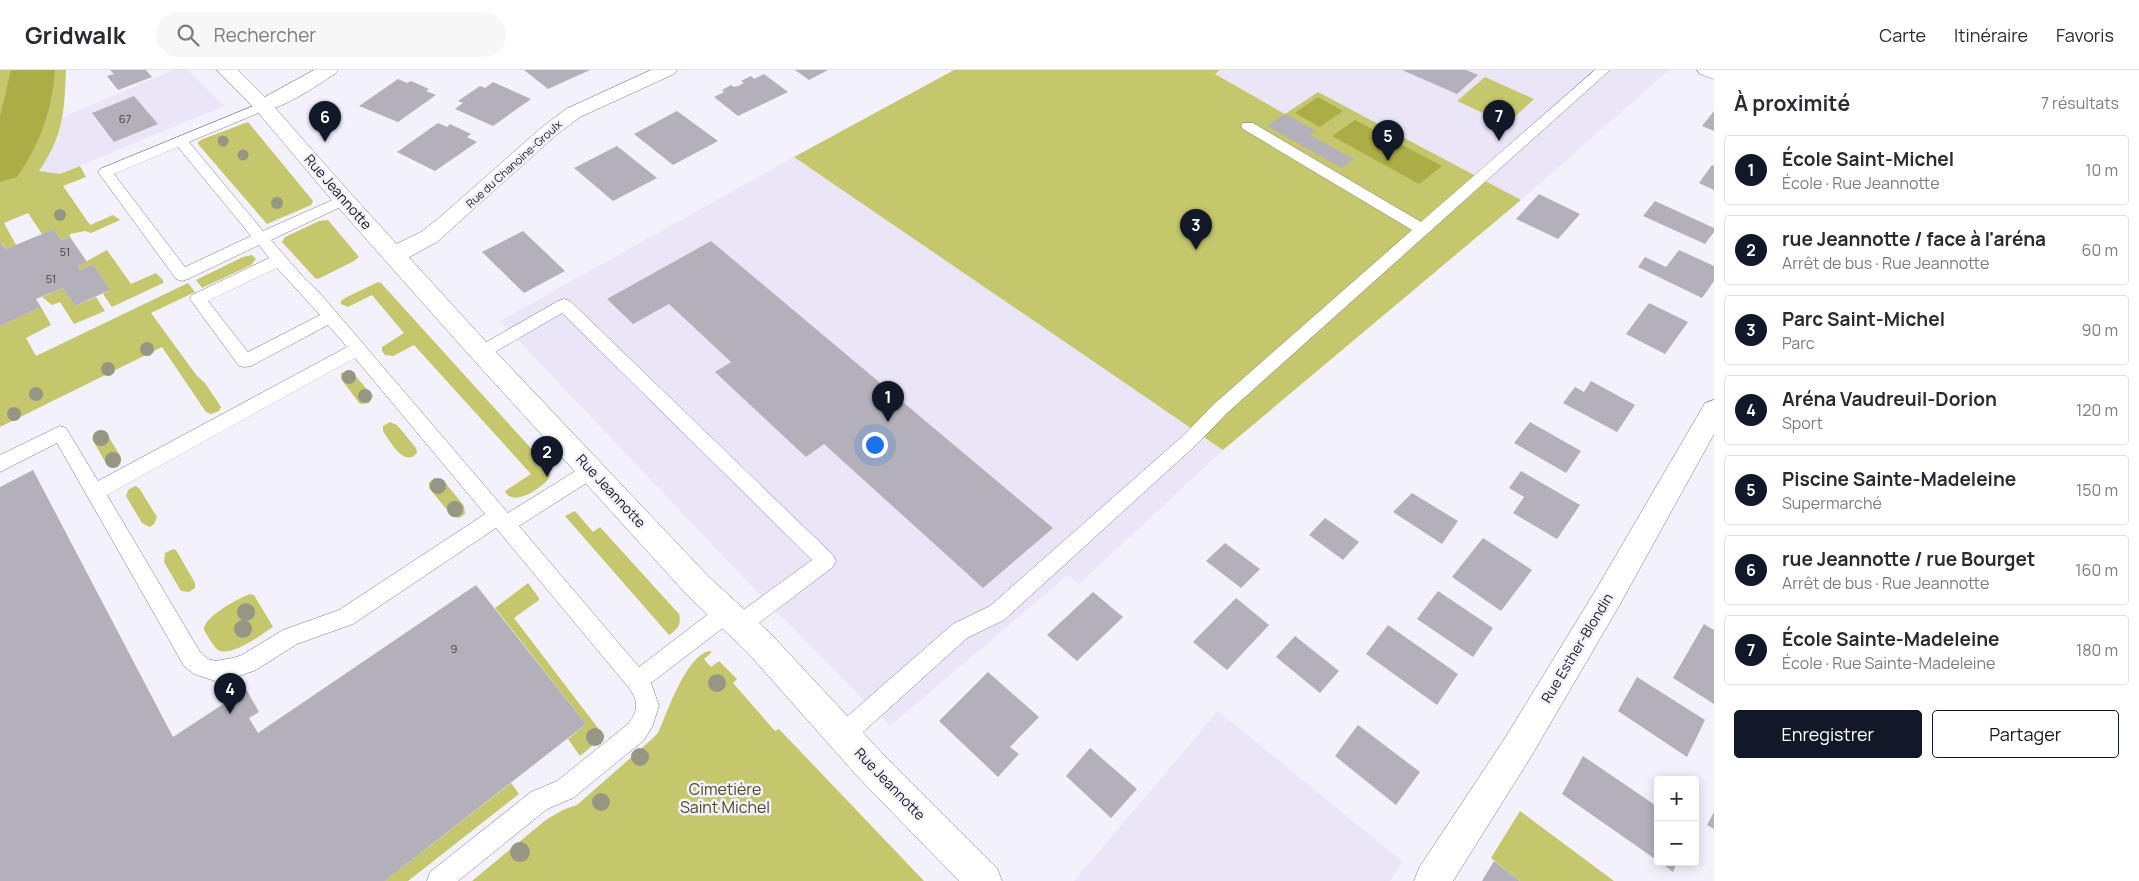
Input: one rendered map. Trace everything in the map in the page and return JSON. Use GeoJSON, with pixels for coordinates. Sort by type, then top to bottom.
{"type":"FeatureCollection","features":[{"type":"Feature","properties":{"kind":"main road","name":"Rue Jeannotte"},"geometry":{"type":"LineString","coordinates":[[227,70],[263,106],[344,200],[698,586],[734,619],[984,881]]}},
{"type":"Feature","properties":{"kind":"main road"},"geometry":{"type":"LineString","coordinates":[[263,106],[297,89],[328,70]]}},
{"type":"Feature","properties":{"kind":"main road","name":"Rue du Chanoine-Groulx"},"geometry":{"type":"LineString","coordinates":[[394,255],[429,237],[442,227],[548,132],[573,113],[667,70]]}},
{"type":"Feature","properties":{"kind":"main road"},"geometry":{"type":"LineString","coordinates":[[1707,70],[1714,73]]}},
{"type":"Feature","properties":{"kind":"main road","name":"Rue Esther-Blondin"},"geometry":{"type":"LineString","coordinates":[[1432,881],[1544,704],[1608,597],[1714,410]]}},
{"type":"Feature","properties":{"kind":"lane"},"geometry":{"type":"LineString","coordinates":[[843,735],[960,631],[997,613],[1061,557],[1220,409],[1603,70]]}},
{"type":"Feature","properties":{"kind":"lane"},"geometry":{"type":"LineString","coordinates":[[263,106],[105,172],[182,275],[344,200]]}},
{"type":"Feature","properties":{"kind":"lane"},"geometry":{"type":"LineString","coordinates":[[1248,126],[1423,230]]}},
{"type":"Feature","properties":{"kind":"lane"},"geometry":{"type":"LineString","coordinates":[[180,141],[261,238],[358,349],[644,690],[648,709],[646,721],[636,732],[565,790],[539,800],[439,881]]}},
{"type":"Feature","properties":{"kind":"lane"},"geometry":{"type":"LineString","coordinates":[[280,260],[198,299],[246,361],[330,317]]}},
{"type":"Feature","properties":{"kind":"lane"},"geometry":{"type":"LineString","coordinates":[[482,352],[564,305],[826,561],[637,681]]}},
{"type":"Feature","properties":{"kind":"lane"},"geometry":{"type":"LineString","coordinates":[[95,492],[358,349]]}},
{"type":"Feature","properties":{"kind":"lane"},"geometry":{"type":"LineString","coordinates":[[0,464],[60,433],[192,659],[202,667],[215,671],[248,663],[290,637],[346,617],[501,521],[592,470]]}},
{"type":"Feature","properties":{"kind":"shaded area"},"geometry":{"type":"Polygon","coordinates":[[[173,70],[188,70],[224,106],[60,174],[38,171],[58,138],[63,117],[173,70]]]}},
{"type":"Feature","properties":{"kind":"shaded area"},"geometry":{"type":"Polygon","coordinates":[[[1220,70],[1669,70],[1521,200],[1318,92],[1285,114],[1214,73],[1220,70]]]}},
{"type":"Feature","properties":{"kind":"shaded area"},"geometry":{"type":"Polygon","coordinates":[[[1318,97],[1343,111],[1320,127],[1295,113],[1318,97]]]}},
{"type":"Feature","properties":{"kind":"shaded area"},"geometry":{"type":"Polygon","coordinates":[[[1355,120],[1442,166],[1419,184],[1332,136],[1355,120]]]}},
{"type":"Feature","properties":{"kind":"shaded area"},"geometry":{"type":"Polygon","coordinates":[[[794,157],[1223,450],[1079,584],[1068,575],[890,726],[761,596],[500,321],[794,157]]]}},
{"type":"Feature","properties":{"kind":"shaded area"},"geometry":{"type":"Polygon","coordinates":[[[1218,711],[1403,862],[1390,881],[1074,881],[1218,711]]]}},
{"type":"Feature","properties":{"kind":"green space"},"geometry":{"type":"Polygon","coordinates":[[[0,70],[66,70],[63,111],[58,135],[39,171],[60,174],[80,166],[86,177],[63,186],[90,225],[113,215],[120,220],[91,233],[85,231],[70,234],[70,237],[61,240],[54,229],[42,234],[28,213],[4,223],[16,245],[6,249],[3,244],[0,245],[0,70]]]}},
{"type":"Feature","properties":{"kind":"green space"},"geometry":{"type":"Polygon","coordinates":[[[954,70],[1220,70],[1215,74],[1285,114],[1318,92],[1521,200],[1223,450],[794,157],[954,70]]]}},
{"type":"Feature","properties":{"kind":"green space"},"geometry":{"type":"Polygon","coordinates":[[[1485,77],[1534,99],[1507,124],[1457,101],[1485,77]]]}},
{"type":"Feature","properties":{"kind":"green space"},"geometry":{"type":"Polygon","coordinates":[[[248,122],[313,201],[311,205],[267,224],[198,144],[203,139],[248,122]]]}},
{"type":"Feature","properties":{"kind":"green space"},"geometry":{"type":"Polygon","coordinates":[[[328,220],[359,257],[318,279],[282,242],[285,237],[319,221],[328,220]]]}},
{"type":"Feature","properties":{"kind":"green space"},"geometry":{"type":"Polygon","coordinates":[[[107,250],[131,284],[156,273],[163,280],[163,283],[112,307],[103,294],[110,290],[93,264],[80,270],[78,266],[107,250]]]}},
{"type":"Feature","properties":{"kind":"green space"},"geometry":{"type":"Polygon","coordinates":[[[252,255],[256,259],[251,265],[202,288],[196,280],[243,257],[252,255]]]}},
{"type":"Feature","properties":{"kind":"green space"},"geometry":{"type":"Polygon","coordinates":[[[378,282],[381,283],[548,467],[550,476],[536,490],[521,497],[514,498],[509,496],[505,491],[531,474],[414,345],[393,356],[385,355],[382,347],[404,333],[372,295],[348,307],[341,304],[341,301],[345,298],[378,282]]]}},
{"type":"Feature","properties":{"kind":"green space"},"geometry":{"type":"Polygon","coordinates":[[[188,283],[195,292],[151,313],[197,376],[205,383],[221,407],[219,411],[211,414],[206,412],[162,347],[0,427],[0,326],[41,307],[51,325],[26,338],[36,356],[188,283]]]}},
{"type":"Feature","properties":{"kind":"green space"},"geometry":{"type":"Polygon","coordinates":[[[63,288],[75,306],[96,297],[105,311],[74,324],[60,302],[52,305],[42,297],[63,288]]]}},
{"type":"Feature","properties":{"kind":"green space"},"geometry":{"type":"Polygon","coordinates":[[[350,370],[373,396],[369,403],[360,404],[341,379],[341,373],[350,370]]]}},
{"type":"Feature","properties":{"kind":"green space"},"geometry":{"type":"Polygon","coordinates":[[[390,422],[397,425],[416,448],[417,453],[412,457],[402,455],[383,431],[383,426],[390,422]]]}},
{"type":"Feature","properties":{"kind":"green space"},"geometry":{"type":"Polygon","coordinates":[[[100,430],[105,431],[121,457],[119,463],[109,466],[92,439],[94,433],[100,430]]]}},
{"type":"Feature","properties":{"kind":"green space"},"geometry":{"type":"Polygon","coordinates":[[[434,478],[443,480],[464,506],[465,514],[459,518],[453,517],[429,488],[429,483],[434,478]]]}},
{"type":"Feature","properties":{"kind":"green space"},"geometry":{"type":"Polygon","coordinates":[[[135,486],[139,488],[157,517],[154,524],[150,527],[142,523],[126,496],[128,490],[135,486]]]}},
{"type":"Feature","properties":{"kind":"green space"},"geometry":{"type":"Polygon","coordinates":[[[575,511],[593,532],[600,527],[679,614],[679,624],[672,633],[669,635],[565,516],[575,511]]]}},
{"type":"Feature","properties":{"kind":"green space"},"geometry":{"type":"Polygon","coordinates":[[[173,549],[176,550],[195,583],[195,588],[189,592],[181,591],[164,562],[165,553],[173,549]]]}},
{"type":"Feature","properties":{"kind":"green space"},"geometry":{"type":"Polygon","coordinates":[[[528,583],[539,600],[514,618],[604,736],[580,756],[568,739],[586,724],[495,608],[528,583]]]}},
{"type":"Feature","properties":{"kind":"green space"},"geometry":{"type":"Polygon","coordinates":[[[250,594],[254,595],[273,627],[231,651],[224,652],[218,650],[204,630],[205,625],[209,619],[222,609],[250,594]]]}},
{"type":"Feature","properties":{"kind":"green space","name":"Cimetière Saint Michel"},"geometry":{"type":"Polygon","coordinates":[[[709,651],[712,652],[704,659],[711,667],[719,661],[737,679],[733,683],[775,731],[779,729],[924,881],[472,881],[547,819],[577,805],[652,739],[658,733],[685,674],[701,655],[709,651]]]}},
{"type":"Feature","properties":{"kind":"green space"},"geometry":{"type":"Polygon","coordinates":[[[511,783],[519,794],[408,881],[385,881],[511,783]]]}},
{"type":"Feature","properties":{"kind":"green space"},"geometry":{"type":"Polygon","coordinates":[[[1520,811],[1614,881],[1520,881],[1491,858],[1520,811]]]}},
{"type":"Feature","properties":{"kind":"building"},"geometry":{"type":"Polygon","coordinates":[[[110,70],[146,70],[152,77],[118,90],[107,76],[114,74],[110,70]]]}},
{"type":"Feature","properties":{"kind":"building"},"geometry":{"type":"Polygon","coordinates":[[[524,70],[590,70],[548,89],[524,70]]]}},
{"type":"Feature","properties":{"kind":"building"},"geometry":{"type":"Polygon","coordinates":[[[795,70],[828,70],[809,80],[795,70]]]}},
{"type":"Feature","properties":{"kind":"building"},"geometry":{"type":"Polygon","coordinates":[[[1402,70],[1466,70],[1478,75],[1457,94],[1402,70]]]}},
{"type":"Feature","properties":{"kind":"building"},"geometry":{"type":"Polygon","coordinates":[[[764,74],[788,92],[738,116],[714,97],[724,92],[722,90],[731,85],[734,87],[738,86],[744,83],[741,81],[751,76],[754,79],[764,74]]]}},
{"type":"Feature","properties":{"kind":"building"},"geometry":{"type":"Polygon","coordinates":[[[398,79],[407,83],[411,81],[429,89],[426,91],[436,95],[398,122],[359,106],[398,79]]]}},
{"type":"Feature","properties":{"kind":"building"},"geometry":{"type":"Polygon","coordinates":[[[493,82],[531,99],[493,126],[455,109],[463,103],[458,101],[480,86],[485,88],[493,82]]]}},
{"type":"Feature","properties":{"kind":"building"},"geometry":{"type":"Polygon","coordinates":[[[134,96],[158,124],[114,142],[92,113],[134,96]]]}},
{"type":"Feature","properties":{"kind":"building"},"geometry":{"type":"Polygon","coordinates":[[[677,111],[718,141],[673,165],[634,134],[677,111]]]}},
{"type":"Feature","properties":{"kind":"building"},"geometry":{"type":"Polygon","coordinates":[[[1714,111],[1714,131],[1702,126],[1714,111]]]}},
{"type":"Feature","properties":{"kind":"building"},"geometry":{"type":"Polygon","coordinates":[[[1285,114],[1316,131],[1310,135],[1354,159],[1342,168],[1267,126],[1285,114]]]}},
{"type":"Feature","properties":{"kind":"building"},"geometry":{"type":"Polygon","coordinates":[[[438,123],[447,127],[450,124],[471,134],[467,137],[477,142],[435,171],[397,152],[438,123]]]}},
{"type":"Feature","properties":{"kind":"building"},"geometry":{"type":"Polygon","coordinates":[[[617,146],[657,178],[613,201],[574,168],[617,146]]]}},
{"type":"Feature","properties":{"kind":"building"},"geometry":{"type":"Polygon","coordinates":[[[1712,165],[1714,166],[1714,190],[1699,183],[1712,165]]]}},
{"type":"Feature","properties":{"kind":"building"},"geometry":{"type":"Polygon","coordinates":[[[1539,194],[1580,214],[1558,239],[1516,219],[1539,194]]]}},
{"type":"Feature","properties":{"kind":"building"},"geometry":{"type":"Polygon","coordinates":[[[1655,201],[1714,228],[1714,232],[1705,244],[1643,216],[1655,201]]]}},
{"type":"Feature","properties":{"kind":"building"},"geometry":{"type":"Polygon","coordinates":[[[54,229],[61,240],[70,237],[87,262],[78,266],[80,270],[93,264],[110,290],[75,306],[63,288],[36,299],[41,307],[0,326],[0,245],[2,244],[6,249],[54,229]]]}},
{"type":"Feature","properties":{"kind":"building"},"geometry":{"type":"Polygon","coordinates":[[[523,231],[565,271],[524,293],[482,252],[523,231]]]}},
{"type":"Feature","properties":{"kind":"building"},"geometry":{"type":"Polygon","coordinates":[[[711,241],[1053,528],[983,588],[824,444],[806,457],[715,372],[731,362],[669,304],[633,324],[607,299],[711,241]]]}},
{"type":"Feature","properties":{"kind":"building"},"geometry":{"type":"Polygon","coordinates":[[[1679,250],[1714,266],[1714,281],[1702,298],[1638,267],[1645,257],[1666,267],[1679,250]]]}},
{"type":"Feature","properties":{"kind":"building"},"geometry":{"type":"Polygon","coordinates":[[[1649,303],[1688,322],[1665,354],[1626,334],[1649,303]]]}},
{"type":"Feature","properties":{"kind":"building"},"geometry":{"type":"Polygon","coordinates":[[[1591,381],[1635,405],[1617,432],[1563,403],[1575,387],[1584,392],[1591,381]]]}},
{"type":"Feature","properties":{"kind":"building"},"geometry":{"type":"Polygon","coordinates":[[[1530,422],[1581,451],[1566,473],[1514,443],[1530,422]]]}},
{"type":"Feature","properties":{"kind":"building"},"geometry":{"type":"Polygon","coordinates":[[[33,470],[173,737],[246,689],[259,712],[249,718],[258,733],[476,585],[586,724],[385,881],[0,881],[0,487],[33,470]]]}},
{"type":"Feature","properties":{"kind":"building"},"geometry":{"type":"Polygon","coordinates":[[[1521,471],[1580,505],[1557,539],[1513,513],[1524,497],[1509,488],[1521,471]]]}},
{"type":"Feature","properties":{"kind":"building"},"geometry":{"type":"Polygon","coordinates":[[[1412,493],[1458,521],[1442,544],[1393,512],[1412,493]]]}},
{"type":"Feature","properties":{"kind":"building"},"geometry":{"type":"Polygon","coordinates":[[[1325,518],[1359,542],[1343,560],[1309,535],[1325,518]]]}},
{"type":"Feature","properties":{"kind":"building"},"geometry":{"type":"Polygon","coordinates":[[[1483,538],[1532,570],[1501,611],[1452,577],[1483,538]]]}},
{"type":"Feature","properties":{"kind":"building"},"geometry":{"type":"Polygon","coordinates":[[[1225,543],[1260,569],[1241,588],[1206,561],[1225,543]]]}},
{"type":"Feature","properties":{"kind":"building"},"geometry":{"type":"Polygon","coordinates":[[[1438,591],[1493,628],[1473,657],[1417,619],[1438,591]]]}},
{"type":"Feature","properties":{"kind":"building"},"geometry":{"type":"Polygon","coordinates":[[[1093,592],[1123,617],[1077,661],[1047,635],[1093,592]]]}},
{"type":"Feature","properties":{"kind":"building"},"geometry":{"type":"Polygon","coordinates":[[[1236,598],[1269,625],[1227,670],[1193,642],[1236,598]]]}},
{"type":"Feature","properties":{"kind":"building"},"geometry":{"type":"Polygon","coordinates":[[[1704,624],[1714,630],[1714,704],[1673,678],[1704,624]]]}},
{"type":"Feature","properties":{"kind":"building"},"geometry":{"type":"Polygon","coordinates":[[[1388,625],[1458,674],[1437,705],[1366,654],[1388,625]]]}},
{"type":"Feature","properties":{"kind":"building"},"geometry":{"type":"Polygon","coordinates":[[[1295,636],[1339,671],[1320,693],[1276,657],[1295,636]]]}},
{"type":"Feature","properties":{"kind":"building"},"geometry":{"type":"Polygon","coordinates":[[[988,672],[1039,717],[1010,747],[1019,754],[998,777],[939,721],[988,672]]]}},
{"type":"Feature","properties":{"kind":"building"},"geometry":{"type":"Polygon","coordinates":[[[1637,677],[1705,720],[1687,757],[1618,711],[1637,677]]]}},
{"type":"Feature","properties":{"kind":"building"},"geometry":{"type":"Polygon","coordinates":[[[1358,725],[1420,772],[1396,805],[1335,756],[1358,725]]]}},
{"type":"Feature","properties":{"kind":"building"},"geometry":{"type":"Polygon","coordinates":[[[1090,748],[1137,789],[1111,818],[1066,776],[1090,748]]]}},
{"type":"Feature","properties":{"kind":"building"},"geometry":{"type":"Polygon","coordinates":[[[1583,756],[1654,804],[1654,858],[1562,794],[1583,756]]]}},
{"type":"Feature","properties":{"kind":"building"},"geometry":{"type":"Polygon","coordinates":[[[1714,812],[1714,829],[1707,825],[1714,812]]]}},
{"type":"Feature","properties":{"kind":"building"},"geometry":{"type":"Polygon","coordinates":[[[1494,861],[1520,881],[1482,881],[1494,861]]]}},
{"type":"Feature","properties":{"kind":"building"},"geometry":{"type":"Polygon","coordinates":[[[1665,866],[1675,866],[1673,872],[1665,866]]]}},
{"type":"Feature","properties":{"kind":"waterway"},"geometry":{"type":"LineString","coordinates":[[0,166],[7,157],[18,133],[30,94],[33,70]]}},
{"type":"Feature","properties":{"kind":"place","name":"École Sainte-Madeleine"},"geometry":{"type":"Point","coordinates":[1499,141]}},
{"type":"Feature","properties":{"kind":"place","name":"rue Jeannotte / rue Bourget"},"geometry":{"type":"Point","coordinates":[325,142]}},
{"type":"Feature","properties":{"kind":"place","name":"Piscine Sainte-Madeleine"},"geometry":{"type":"Point","coordinates":[1388,161]}},
{"type":"Feature","properties":{"kind":"place","name":"Parc Saint-Michel"},"geometry":{"type":"Point","coordinates":[1196,250]}},
{"type":"Feature","properties":{"kind":"place","name":"École Saint-Michel"},"geometry":{"type":"Point","coordinates":[888,422]}},
{"type":"Feature","properties":{"kind":"place","name":"rue Jeannotte / face à l'aréna"},"geometry":{"type":"Point","coordinates":[547,477]}},
{"type":"Feature","properties":{"kind":"place","name":"Aréna Vaudreuil-Dorion"},"geometry":{"type":"Point","coordinates":[230,714]}}]}
